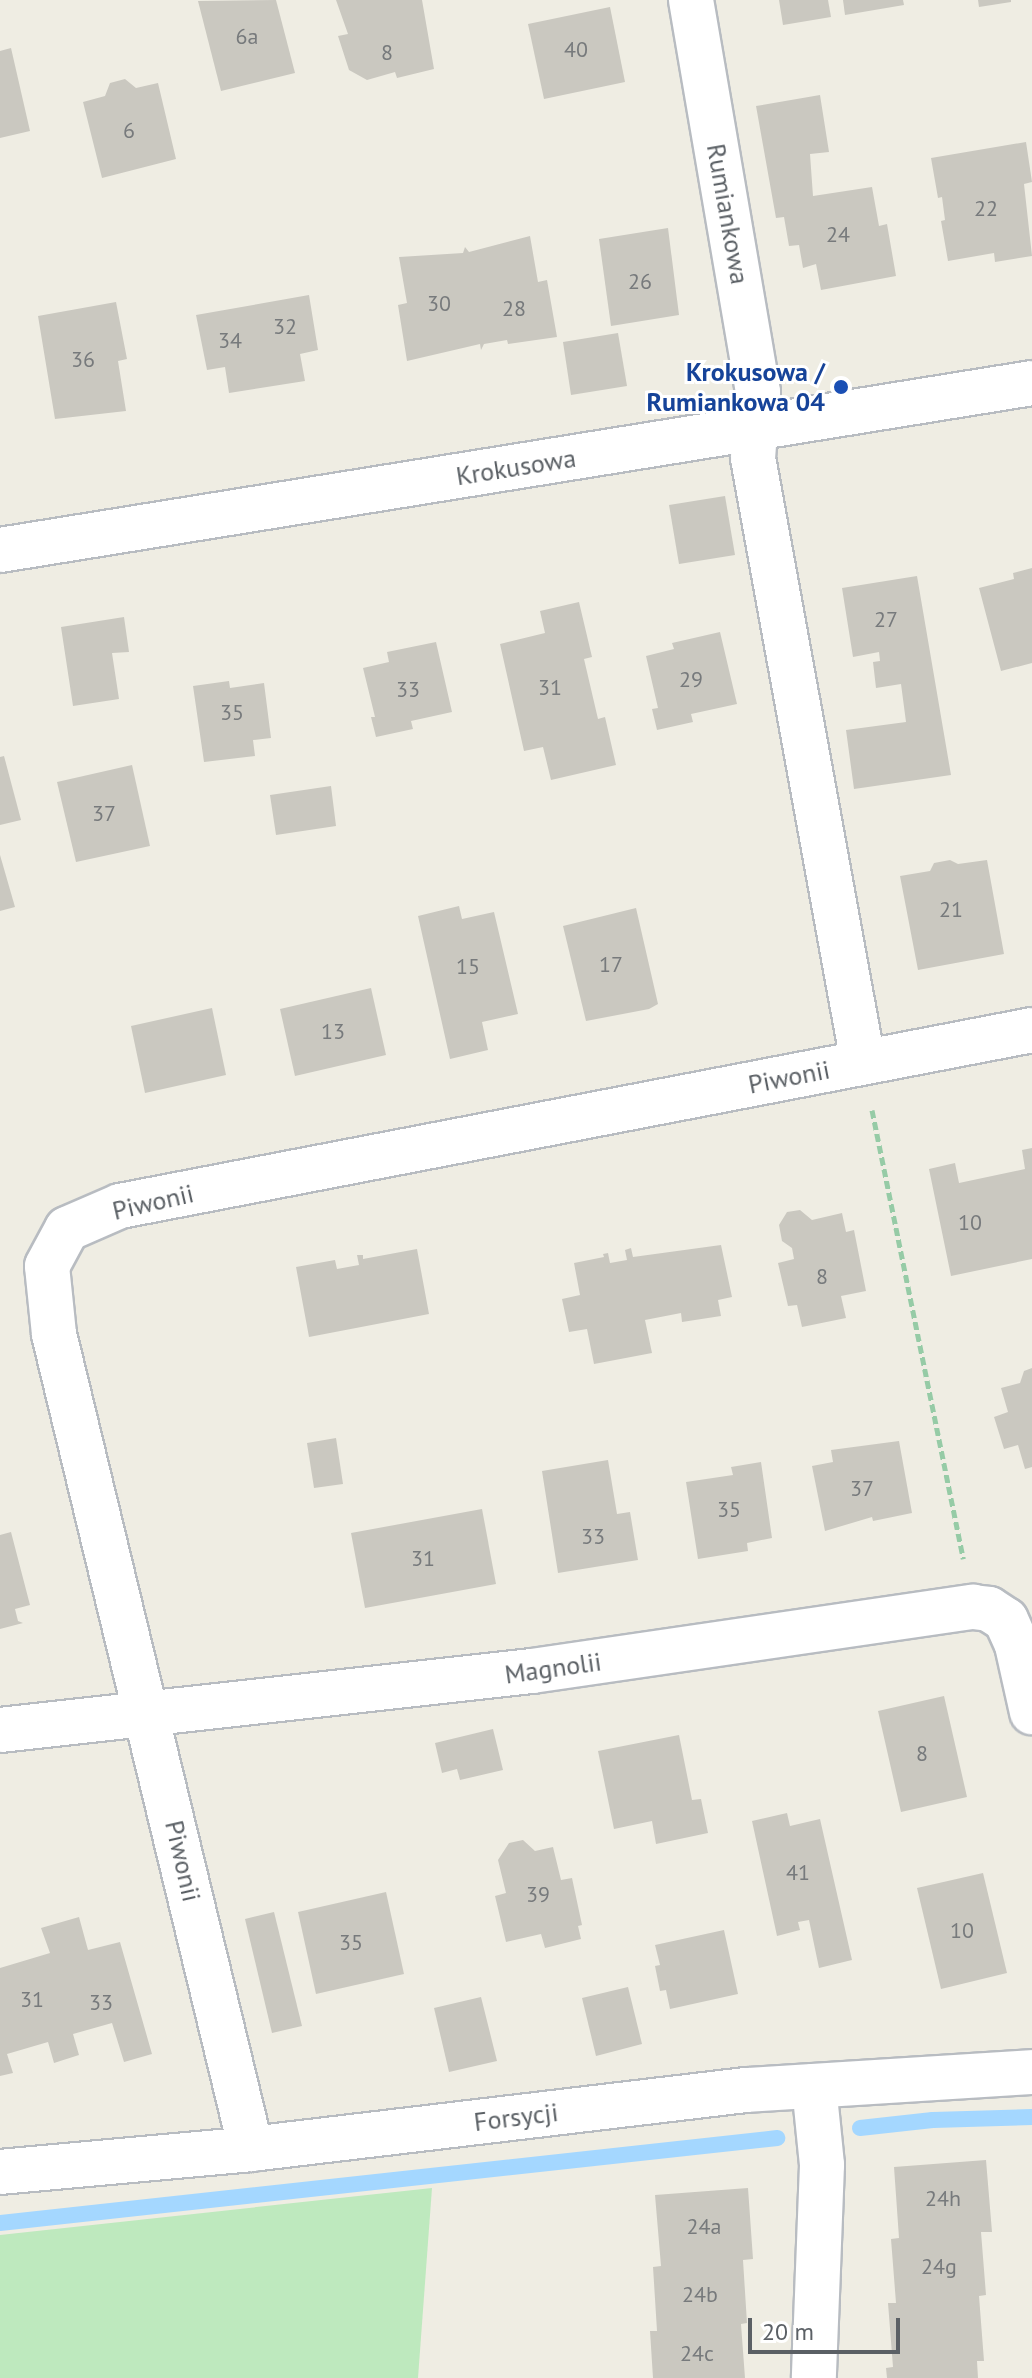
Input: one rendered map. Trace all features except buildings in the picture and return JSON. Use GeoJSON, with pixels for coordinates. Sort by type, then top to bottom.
{"type":"FeatureCollection","features":[{"type":"Feature","properties":{"kind":"street","name":"Rumiankowa"},"geometry":{"type":"LineString","coordinates":[[691,0],[758,392],[753,458],[863,1062]]}},
{"type":"Feature","properties":{"kind":"street","name":"Krokusowa"},"geometry":{"type":"LineString","coordinates":[[0,550],[1032,383]]}},
{"type":"Feature","properties":{"kind":"street","name":"Piwonii"},"geometry":{"type":"LineString","coordinates":[[251,2149],[149,1716],[54,1334],[47,1266],[67,1229],[120,1206],[1032,1030]]}},
{"type":"Feature","properties":{"kind":"street","name":"Magnolii"},"geometry":{"type":"LineString","coordinates":[[0,1730],[149,1716],[532,1671],[973,1607],[989,1609],[1006,1620],[1017,1645],[1032,1712]]}},
{"type":"Feature","properties":{"kind":"street","name":"Forsycji"},"geometry":{"type":"LineString","coordinates":[[0,2172],[251,2149],[747,2090],[1032,2072]]}},
{"type":"Feature","properties":{"kind":"street"},"geometry":{"type":"LineString","coordinates":[[814,2086],[822,2165],[814,2378]]}},
{"type":"Feature","properties":{"kind":"path"},"geometry":{"type":"LineString","coordinates":[[863,1062],[964,1564]]}},
{"type":"Feature","properties":{"kind":"green space"},"geometry":{"type":"Polygon","coordinates":[[[432,2188],[418,2378],[0,2378],[0,2235],[432,2188]]]}},
{"type":"Feature","properties":{"kind":"waterway"},"geometry":{"type":"LineString","coordinates":[[860,2128],[933,2120],[1032,2117]]}},
{"type":"Feature","properties":{"kind":"waterway"},"geometry":{"type":"LineString","coordinates":[[0,2223],[777,2138]]}},
{"type":"Feature","properties":{"kind":"place","name":"Krokusowa / Rumiankowa 04"},"geometry":{"type":"Point","coordinates":[841,387]}}]}
